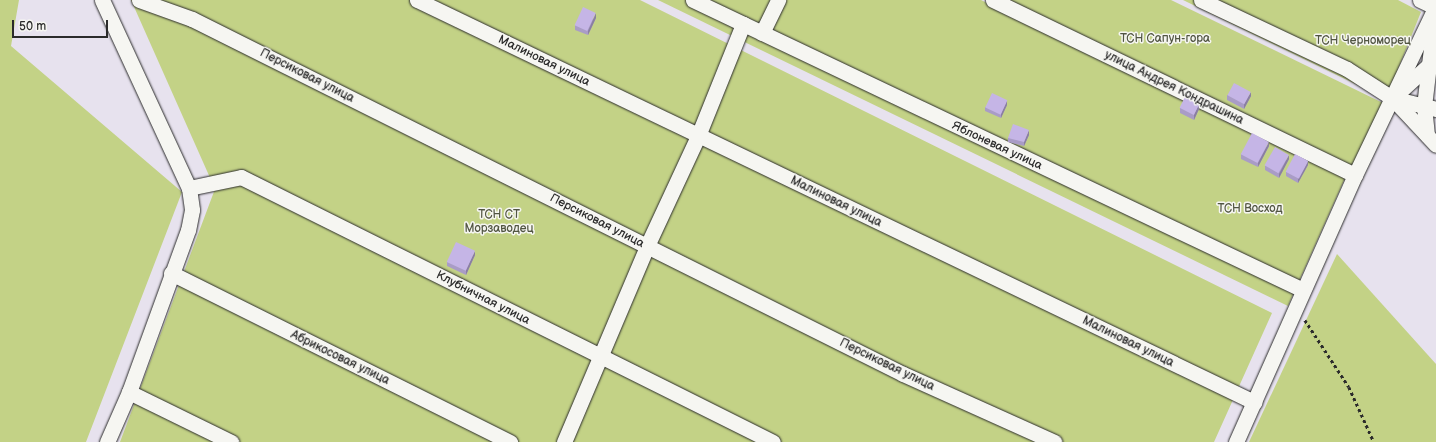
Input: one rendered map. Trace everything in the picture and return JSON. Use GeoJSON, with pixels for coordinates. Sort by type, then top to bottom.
{"type":"FeatureCollection","features":[{"type":"Feature","properties":{"kind":"street"},"geometry":{"type":"LineString","coordinates":[[102,0],[189,188],[192,210],[188,230],[170,273],[129,392],[107,442]]}},
{"type":"Feature","properties":{"kind":"street","name":"Персиковая улица"},"geometry":{"type":"LineString","coordinates":[[139,0],[192,19],[903,374],[1054,442]]}},
{"type":"Feature","properties":{"kind":"street","name":"Малиновая улица"},"geometry":{"type":"LineString","coordinates":[[417,0],[1254,402]]}},
{"type":"Feature","properties":{"kind":"street","name":"Яблоневая улица"},"geometry":{"type":"LineString","coordinates":[[693,0],[1303,290]]}},
{"type":"Feature","properties":{"kind":"street"},"geometry":{"type":"LineString","coordinates":[[762,33],[778,0]]}},
{"type":"Feature","properties":{"kind":"street","name":"улица Андрея Кондрашина"},"geometry":{"type":"LineString","coordinates":[[993,0],[1355,175]]}},
{"type":"Feature","properties":{"kind":"street"},"geometry":{"type":"LineString","coordinates":[[1201,0],[1347,70],[1392,98],[1431,140]]}},
{"type":"Feature","properties":{"kind":"street"},"geometry":{"type":"LineString","coordinates":[[1420,0],[1436,7]]}},
{"type":"Feature","properties":{"kind":"street"},"geometry":{"type":"LineString","coordinates":[[1236,442],[1355,175],[1436,7]]}},
{"type":"Feature","properties":{"kind":"street"},"geometry":{"type":"LineString","coordinates":[[1431,140],[1428,68],[1436,7]]}},
{"type":"Feature","properties":{"kind":"street"},"geometry":{"type":"LineString","coordinates":[[564,442],[647,246],[698,136],[743,24]]}},
{"type":"Feature","properties":{"kind":"street"},"geometry":{"type":"LineString","coordinates":[[1392,98],[1428,68],[1436,54]]}},
{"type":"Feature","properties":{"kind":"street"},"geometry":{"type":"LineString","coordinates":[[1392,98],[1430,107]]}},
{"type":"Feature","properties":{"kind":"street","name":"Клубничная улица"},"geometry":{"type":"LineString","coordinates":[[189,188],[242,177],[774,442]]}},
{"type":"Feature","properties":{"kind":"street","name":"Абрикосовая улица"},"geometry":{"type":"LineString","coordinates":[[170,273],[510,442]]}},
{"type":"Feature","properties":{"kind":"street"},"geometry":{"type":"LineString","coordinates":[[129,392],[231,442]]}},
{"type":"Feature","properties":{"kind":"path"},"geometry":{"type":"LineString","coordinates":[[1296,307],[1318,336],[1348,387],[1374,442]]}},
{"type":"Feature","properties":{"kind":"green space"},"geometry":{"type":"Polygon","coordinates":[[[0,0],[19,0],[11,46],[182,192],[86,442],[0,442],[0,0]]]}},
{"type":"Feature","properties":{"kind":"green space","name":"ТСН СТ Морзаводец"},"geometry":{"type":"Polygon","coordinates":[[[131,0],[640,0],[1272,313],[1214,442],[120,442],[215,189],[131,0]]]}},
{"type":"Feature","properties":{"kind":"green space","name":"ТСН Восход"},"geometry":{"type":"Polygon","coordinates":[[[658,0],[981,0],[1346,176],[1288,306],[658,0]]]}},
{"type":"Feature","properties":{"kind":"green space","name":"ТСН Сапун-гора"},"geometry":{"type":"Polygon","coordinates":[[[998,0],[1171,0],[1383,103],[1352,171],[998,0]]]}},
{"type":"Feature","properties":{"kind":"green space","name":"ТСН Черноморец"},"geometry":{"type":"Polygon","coordinates":[[[1183,0],[1398,0],[1421,12],[1386,99],[1183,0]]]}},
{"type":"Feature","properties":{"kind":"green space"},"geometry":{"type":"Polygon","coordinates":[[[1337,254],[1436,364],[1436,442],[1249,442],[1337,254]]]}},
{"type":"Feature","properties":{"kind":"building"},"geometry":{"type":"Polygon","coordinates":[[[583,7],[596,13],[587,31],[575,25],[583,7]]]}},
{"type":"Feature","properties":{"kind":"building"},"geometry":{"type":"Polygon","coordinates":[[[1234,83],[1251,92],[1244,104],[1227,95],[1234,83]]]}},
{"type":"Feature","properties":{"kind":"building"},"geometry":{"type":"Polygon","coordinates":[[[992,93],[1007,100],[1001,115],[985,108],[992,93]]]}},
{"type":"Feature","properties":{"kind":"building"},"geometry":{"type":"Polygon","coordinates":[[[1185,97],[1199,104],[1194,115],[1180,108],[1185,97]]]}},
{"type":"Feature","properties":{"kind":"building"},"geometry":{"type":"Polygon","coordinates":[[[1013,124],[1029,130],[1024,142],[1008,138],[1013,124]]]}},
{"type":"Feature","properties":{"kind":"building"},"geometry":{"type":"Polygon","coordinates":[[[1252,133],[1269,142],[1258,163],[1241,154],[1252,133]]]}},
{"type":"Feature","properties":{"kind":"building"},"geometry":{"type":"Polygon","coordinates":[[[1275,147],[1289,155],[1278,173],[1264,165],[1275,147]]]}},
{"type":"Feature","properties":{"kind":"building"},"geometry":{"type":"Polygon","coordinates":[[[1295,154],[1308,161],[1299,179],[1286,172],[1295,154]]]}},
{"type":"Feature","properties":{"kind":"building"},"geometry":{"type":"Polygon","coordinates":[[[456,242],[475,251],[466,271],[447,262],[456,242]]]}}]}
